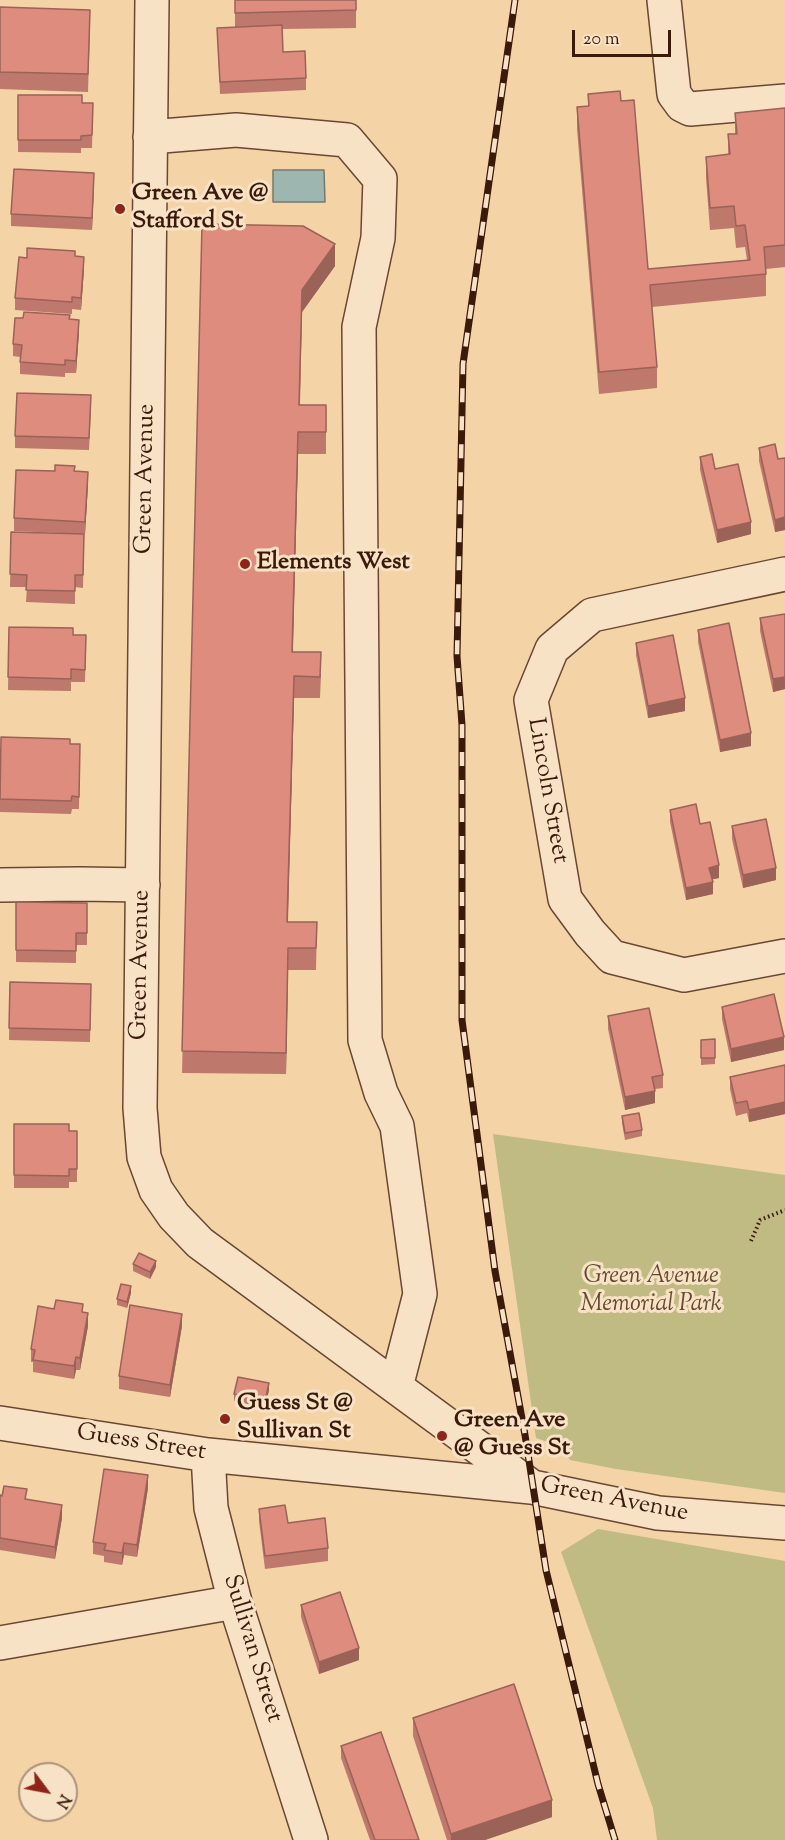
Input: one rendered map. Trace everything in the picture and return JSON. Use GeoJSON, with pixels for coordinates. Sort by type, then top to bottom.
{"type":"FeatureCollection","features":[{"type":"Feature","properties":{"kind":"street","name":"Green Avenue"},"geometry":{"type":"LineString","coordinates":[[152,0],[141,1108],[144,1157],[156,1190],[174,1216],[200,1243],[532,1487],[658,1513],[785,1523]]}},
{"type":"Feature","properties":{"kind":"street"},"geometry":{"type":"LineString","coordinates":[[664,0],[674,94],[682,105],[690,109],[785,101]]}},
{"type":"Feature","properties":{"kind":"street"},"geometry":{"type":"LineString","coordinates":[[150,137],[236,130],[347,140],[381,179],[378,238],[359,327],[365,1040],[381,1093],[397,1126],[420,1294],[396,1387]]}},
{"type":"Feature","properties":{"kind":"street","name":"Lincoln Street"},"geometry":{"type":"LineString","coordinates":[[785,574],[592,615],[552,649],[531,700],[565,899],[590,933],[612,957],[684,975],[785,956]]}},
{"type":"Feature","properties":{"kind":"street"},"geometry":{"type":"LineString","coordinates":[[0,885],[143,885]]}},
{"type":"Feature","properties":{"kind":"street","name":"Guess Street"},"geometry":{"type":"LineString","coordinates":[[0,1423],[208,1455],[532,1487]]}},
{"type":"Feature","properties":{"kind":"street","name":"Sullivan Street"},"geometry":{"type":"LineString","coordinates":[[208,1455],[211,1508],[235,1602],[311,1840]]}},
{"type":"Feature","properties":{"kind":"street"},"geometry":{"type":"LineString","coordinates":[[0,1643],[235,1602]]}},
{"type":"Feature","properties":{"kind":"path"},"geometry":{"type":"LineString","coordinates":[[752,1241],[760,1220],[785,1210]]}},
{"type":"Feature","properties":{"kind":"green space","name":"Green Avenue Memorial Park"},"geometry":{"type":"Polygon","coordinates":[[[493,1134],[785,1175],[785,1493],[616,1469],[570,1460],[560,1446],[536,1438],[493,1134]]]}},
{"type":"Feature","properties":{"kind":"green space"},"geometry":{"type":"Polygon","coordinates":[[[598,1529],[785,1561],[785,1840],[657,1840],[653,1808],[561,1552],[598,1529]]]}},
{"type":"Feature","properties":{"kind":"water"},"geometry":{"type":"Polygon","coordinates":[[[273,170],[324,170],[325,202],[273,202],[273,170]]]}},
{"type":"Feature","properties":{"kind":"building"},"geometry":{"type":"Polygon","coordinates":[[[235,0],[356,0],[356,10],[235,13],[235,0]]]}},
{"type":"Feature","properties":{"kind":"building"},"geometry":{"type":"Polygon","coordinates":[[[0,7],[90,10],[88,74],[0,72],[0,7]]]}},
{"type":"Feature","properties":{"kind":"building"},"geometry":{"type":"Polygon","coordinates":[[[282,25],[283,52],[305,51],[306,78],[220,82],[217,28],[282,25]]]}},
{"type":"Feature","properties":{"kind":"building"},"geometry":{"type":"Polygon","coordinates":[[[620,91],[621,101],[634,100],[648,269],[750,260],[745,225],[736,226],[734,206],[710,208],[706,157],[730,154],[728,134],[737,134],[735,113],[785,108],[785,245],[764,247],[766,274],[650,285],[657,367],[599,372],[577,107],[589,106],[588,94],[620,91]]]}},
{"type":"Feature","properties":{"kind":"building"},"geometry":{"type":"Polygon","coordinates":[[[18,95],[82,95],[82,103],[93,103],[92,135],[81,136],[81,140],[18,140],[18,95]]]}},
{"type":"Feature","properties":{"kind":"building"},"geometry":{"type":"Polygon","coordinates":[[[14,169],[94,173],[92,218],[11,214],[14,169]]]}},
{"type":"Feature","properties":{"kind":"building","name":"Elements West"},"geometry":{"type":"Polygon","coordinates":[[[202,224],[303,226],[335,244],[302,290],[299,405],[326,405],[326,432],[298,432],[292,652],[321,652],[320,677],[294,676],[287,922],[317,922],[316,948],[288,948],[286,1053],[182,1051],[202,224]]]}},
{"type":"Feature","properties":{"kind":"building"},"geometry":{"type":"Polygon","coordinates":[[[27,248],[75,251],[75,256],[84,257],[81,298],[72,297],[72,302],[15,298],[19,257],[27,258],[27,248]]]}},
{"type":"Feature","properties":{"kind":"building"},"geometry":{"type":"Polygon","coordinates":[[[24,312],[70,315],[69,319],[79,320],[76,361],[65,360],[65,365],[20,362],[22,345],[13,344],[15,318],[23,318],[24,312]]]}},
{"type":"Feature","properties":{"kind":"building"},"geometry":{"type":"Polygon","coordinates":[[[17,393],[91,395],[89,438],[15,436],[17,393]]]}},
{"type":"Feature","properties":{"kind":"building"},"geometry":{"type":"Polygon","coordinates":[[[775,444],[778,459],[785,458],[785,517],[775,520],[759,448],[775,444]]]}},
{"type":"Feature","properties":{"kind":"building"},"geometry":{"type":"Polygon","coordinates":[[[712,454],[715,469],[738,464],[751,522],[717,530],[700,457],[712,454]]]}},
{"type":"Feature","properties":{"kind":"building"},"geometry":{"type":"Polygon","coordinates":[[[55,465],[75,466],[74,471],[88,472],[85,522],[14,518],[16,470],[55,471],[55,465]]]}},
{"type":"Feature","properties":{"kind":"building"},"geometry":{"type":"Polygon","coordinates":[[[11,532],[84,534],[83,575],[75,575],[75,591],[26,590],[27,575],[10,574],[11,532]]]}},
{"type":"Feature","properties":{"kind":"building"},"geometry":{"type":"Polygon","coordinates":[[[785,614],[785,677],[773,679],[760,618],[785,614]]]}},
{"type":"Feature","properties":{"kind":"building"},"geometry":{"type":"Polygon","coordinates":[[[729,623],[751,733],[720,740],[698,630],[729,623]]]}},
{"type":"Feature","properties":{"kind":"building"},"geometry":{"type":"Polygon","coordinates":[[[9,627],[73,628],[73,635],[86,635],[85,670],[71,669],[71,679],[8,677],[9,627]]]}},
{"type":"Feature","properties":{"kind":"building"},"geometry":{"type":"Polygon","coordinates":[[[673,635],[685,698],[648,706],[636,643],[673,635]]]}},
{"type":"Feature","properties":{"kind":"building"},"geometry":{"type":"Polygon","coordinates":[[[1,737],[70,739],[70,744],[80,744],[79,797],[72,796],[71,801],[0,799],[1,737]]]}},
{"type":"Feature","properties":{"kind":"building"},"geometry":{"type":"Polygon","coordinates":[[[696,804],[700,824],[710,822],[719,865],[709,868],[713,882],[686,888],[670,810],[696,804]]]}},
{"type":"Feature","properties":{"kind":"building"},"geometry":{"type":"Polygon","coordinates":[[[766,819],[776,868],[743,875],[732,826],[766,819]]]}},
{"type":"Feature","properties":{"kind":"building"},"geometry":{"type":"Polygon","coordinates":[[[16,902],[87,903],[87,933],[76,933],[76,951],[16,950],[16,902]]]}},
{"type":"Feature","properties":{"kind":"building"},"geometry":{"type":"Polygon","coordinates":[[[10,982],[91,984],[90,1030],[9,1028],[10,982]]]}},
{"type":"Feature","properties":{"kind":"building"},"geometry":{"type":"Polygon","coordinates":[[[774,994],[784,1037],[731,1049],[722,1007],[774,994]]]}},
{"type":"Feature","properties":{"kind":"building"},"geometry":{"type":"Polygon","coordinates":[[[649,1008],[663,1075],[652,1077],[655,1091],[625,1097],[608,1016],[649,1008]]]}},
{"type":"Feature","properties":{"kind":"building"},"geometry":{"type":"Polygon","coordinates":[[[715,1039],[715,1058],[701,1058],[701,1040],[715,1039]]]}},
{"type":"Feature","properties":{"kind":"building"},"geometry":{"type":"Polygon","coordinates":[[[785,1065],[785,1102],[749,1110],[747,1101],[736,1103],[730,1077],[785,1065]]]}},
{"type":"Feature","properties":{"kind":"building"},"geometry":{"type":"Polygon","coordinates":[[[639,1113],[642,1130],[625,1133],[622,1116],[639,1113]]]}},
{"type":"Feature","properties":{"kind":"building"},"geometry":{"type":"Polygon","coordinates":[[[14,1124],[69,1124],[69,1131],[77,1131],[77,1169],[69,1169],[69,1176],[14,1175],[14,1124]]]}},
{"type":"Feature","properties":{"kind":"building"},"geometry":{"type":"Polygon","coordinates":[[[139,1253],[156,1261],[150,1272],[133,1264],[139,1253]]]}},
{"type":"Feature","properties":{"kind":"building"},"geometry":{"type":"Polygon","coordinates":[[[121,1284],[131,1286],[127,1302],[117,1299],[121,1284]]]}},
{"type":"Feature","properties":{"kind":"building"},"geometry":{"type":"Polygon","coordinates":[[[56,1300],[83,1304],[82,1312],[88,1313],[80,1358],[76,1357],[74,1366],[33,1360],[35,1350],[31,1349],[38,1306],[54,1309],[56,1300]]]}},
{"type":"Feature","properties":{"kind":"building"},"geometry":{"type":"Polygon","coordinates":[[[130,1305],[182,1314],[170,1385],[119,1376],[130,1305]]]}},
{"type":"Feature","properties":{"kind":"building"},"geometry":{"type":"Polygon","coordinates":[[[238,1377],[269,1383],[265,1401],[234,1394],[238,1377]]]}},
{"type":"Feature","properties":{"kind":"building"},"geometry":{"type":"Polygon","coordinates":[[[104,1469],[148,1475],[137,1545],[124,1543],[122,1553],[104,1550],[106,1544],[93,1542],[104,1469]]]}},
{"type":"Feature","properties":{"kind":"building"},"geometry":{"type":"Polygon","coordinates":[[[4,1486],[27,1489],[25,1499],[62,1505],[55,1547],[0,1538],[0,1495],[2,1496],[4,1486]]]}},
{"type":"Feature","properties":{"kind":"building"},"geometry":{"type":"Polygon","coordinates":[[[285,1505],[288,1523],[325,1518],[328,1548],[265,1556],[259,1509],[285,1505]]]}},
{"type":"Feature","properties":{"kind":"building"},"geometry":{"type":"Polygon","coordinates":[[[340,1592],[359,1648],[319,1662],[301,1605],[340,1592]]]}},
{"type":"Feature","properties":{"kind":"building"},"geometry":{"type":"Polygon","coordinates":[[[514,1684],[552,1800],[451,1834],[413,1718],[514,1684]]]}},
{"type":"Feature","properties":{"kind":"building"},"geometry":{"type":"Polygon","coordinates":[[[381,1732],[419,1840],[375,1840],[341,1746],[381,1732]]]}},
{"type":"Feature","properties":{"kind":"railway"},"geometry":{"type":"LineString","coordinates":[[515,0],[463,364],[457,656],[462,725],[462,1020],[495,1271],[525,1435],[546,1570],[598,1784],[615,1840]]}},
{"type":"Feature","properties":{"kind":"place","name":"Green Ave @ Stafford St"},"geometry":{"type":"Point","coordinates":[120,209]}},
{"type":"Feature","properties":{"kind":"place","name":"Elements West"},"geometry":{"type":"Point","coordinates":[245,564]}},
{"type":"Feature","properties":{"kind":"place","name":"Guess St @ Sullivan St"},"geometry":{"type":"Point","coordinates":[225,1419]}},
{"type":"Feature","properties":{"kind":"place","name":"Green Ave @ Guess St"},"geometry":{"type":"Point","coordinates":[442,1436]}}]}
